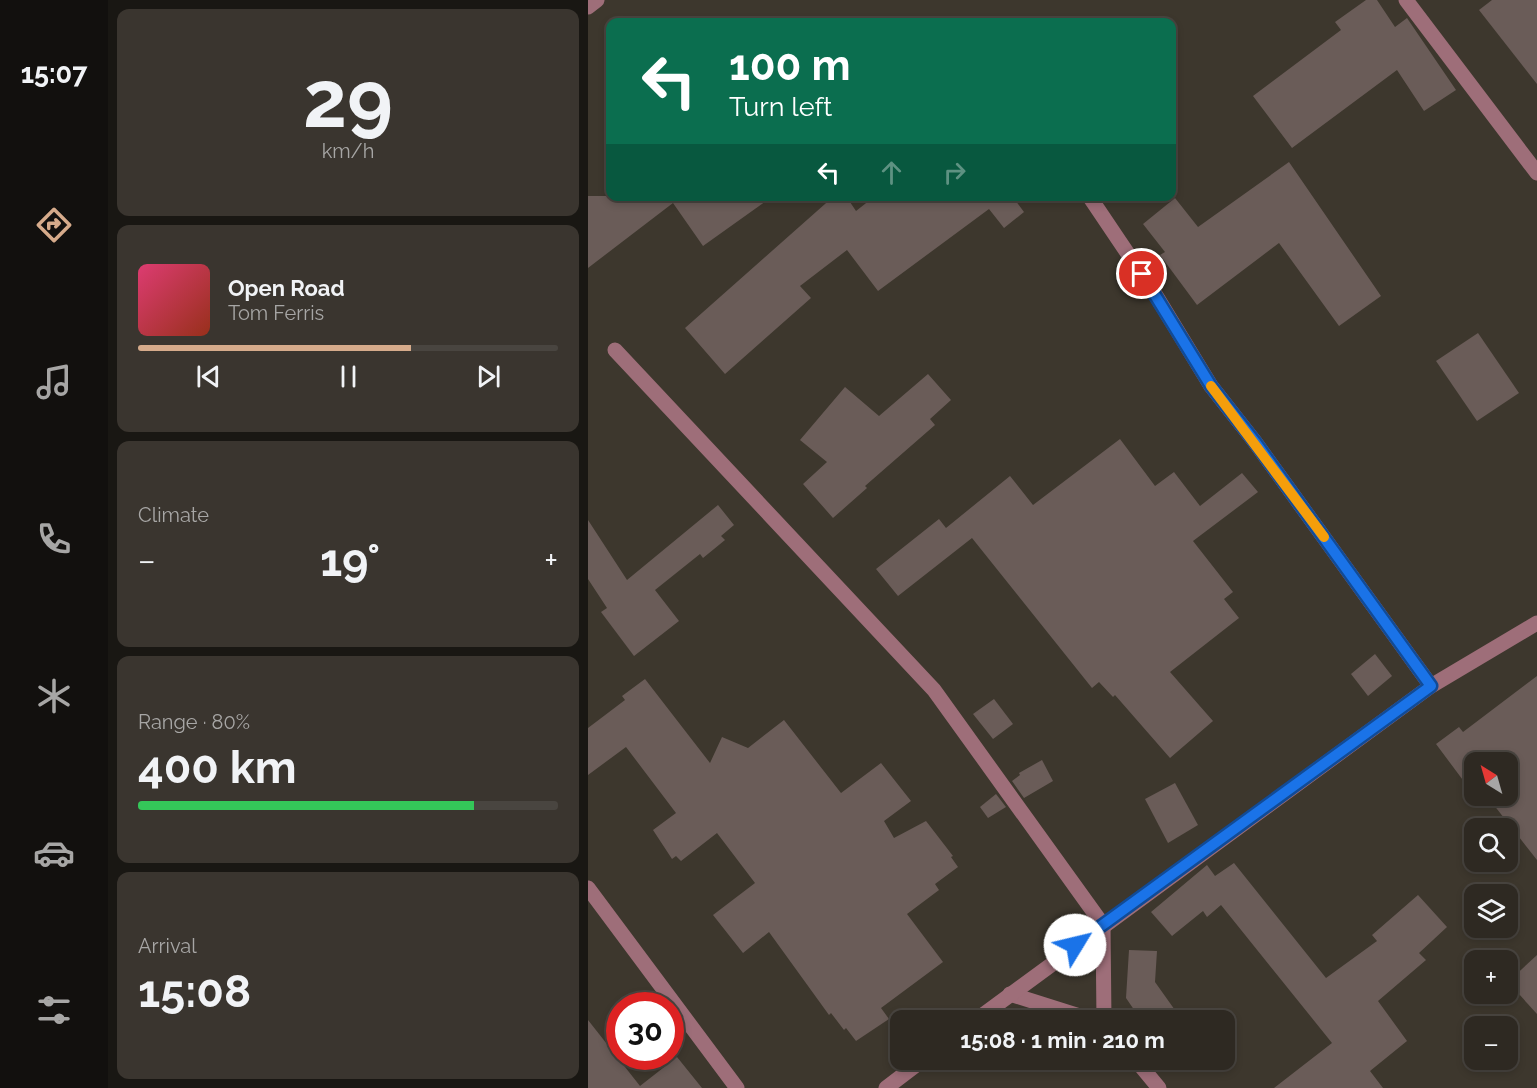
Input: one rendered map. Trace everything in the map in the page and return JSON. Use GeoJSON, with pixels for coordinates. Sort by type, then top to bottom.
{"type":"FeatureCollection","features":[{"type":"Feature","properties":{"kind":"street"},"geometry":{"type":"LineString","coordinates":[[588,7],[597,0]]}},
{"type":"Feature","properties":{"kind":"street"},"geometry":{"type":"LineString","coordinates":[[1406,0],[1537,173]]}},
{"type":"Feature","properties":{"kind":"street"},"geometry":{"type":"LineString","coordinates":[[1092,201],[1155,294],[1211,386],[1255,442],[1431,686]]}},
{"type":"Feature","properties":{"kind":"street"},"geometry":{"type":"LineString","coordinates":[[615,350],[934,690],[1103,925],[1104,1010]]}},
{"type":"Feature","properties":{"kind":"street"},"geometry":{"type":"LineString","coordinates":[[989,1010],[1431,686],[1537,623]]}},
{"type":"Feature","properties":{"kind":"street"},"geometry":{"type":"LineString","coordinates":[[588,888],[737,1088]]}},
{"type":"Feature","properties":{"kind":"street"},"geometry":{"type":"LineString","coordinates":[[1010,994],[1060,1010]]}},
{"type":"Feature","properties":{"kind":"street"},"geometry":{"type":"LineString","coordinates":[[886,1088],[910,1070]]}},
{"type":"Feature","properties":{"kind":"street"},"geometry":{"type":"LineString","coordinates":[[1144,1070],[1159,1088]]}},
{"type":"Feature","properties":{"kind":"building"},"geometry":{"type":"Polygon","coordinates":[[[1366,0],[1377,0],[1395,27],[1407,18],[1456,90],[1424,111],[1397,70],[1292,148],[1253,96],[1341,30],[1335,22],[1366,0]]]}},
{"type":"Feature","properties":{"kind":"building"},"geometry":{"type":"Polygon","coordinates":[[[1492,0],[1537,0],[1537,84],[1479,10],[1492,0]]]}},
{"type":"Feature","properties":{"kind":"building"},"geometry":{"type":"Polygon","coordinates":[[[1289,162],[1381,296],[1339,326],[1279,243],[1197,305],[1160,255],[1165,252],[1143,224],[1176,199],[1198,227],[1289,162]]]}},
{"type":"Feature","properties":{"kind":"building"},"geometry":{"type":"Polygon","coordinates":[[[588,196],[606,196],[606,201],[766,201],[703,246],[673,203],[588,268],[588,196]]]}},
{"type":"Feature","properties":{"kind":"building"},"geometry":{"type":"Polygon","coordinates":[[[828,201],[849,201],[856,211],[869,201],[1016,201],[1024,212],[1004,228],[989,209],[878,291],[847,250],[800,286],[811,298],[725,374],[685,328],[828,201]]]}},
{"type":"Feature","properties":{"kind":"building"},"geometry":{"type":"Polygon","coordinates":[[[1478,333],[1519,393],[1477,421],[1436,361],[1478,333]]]}},
{"type":"Feature","properties":{"kind":"building"},"geometry":{"type":"Polygon","coordinates":[[[928,374],[951,400],[930,419],[935,425],[865,486],[867,488],[833,518],[803,484],[827,462],[800,440],[845,387],[879,416],[928,374]]]}},
{"type":"Feature","properties":{"kind":"building"},"geometry":{"type":"Polygon","coordinates":[[[1120,439],[1155,486],[1174,472],[1200,506],[1242,473],[1258,492],[1193,541],[1233,592],[1224,599],[1239,618],[1170,672],[1213,721],[1170,758],[1115,695],[1113,697],[1099,682],[1092,688],[972,538],[898,596],[876,569],[939,519],[946,528],[1010,476],[1033,505],[1120,439]]]}},
{"type":"Feature","properties":{"kind":"building"},"geometry":{"type":"Polygon","coordinates":[[[718,505],[734,525],[721,536],[725,540],[703,558],[700,554],[655,590],[679,621],[634,656],[601,612],[607,608],[588,579],[588,520],[627,580],[718,505]]]}},
{"type":"Feature","properties":{"kind":"building"},"geometry":{"type":"Polygon","coordinates":[[[1375,654],[1392,676],[1368,696],[1351,674],[1375,654]]]}},
{"type":"Feature","properties":{"kind":"building"},"geometry":{"type":"Polygon","coordinates":[[[1537,676],[1537,860],[1518,836],[1518,818],[1504,818],[1495,806],[1518,806],[1518,752],[1464,752],[1464,782],[1436,744],[1459,727],[1463,732],[1537,676]]]}},
{"type":"Feature","properties":{"kind":"building"},"geometry":{"type":"Polygon","coordinates":[[[645,679],[710,763],[722,737],[748,748],[784,720],[841,793],[881,763],[911,801],[884,821],[894,838],[926,821],[953,856],[951,857],[958,867],[935,884],[939,890],[907,914],[943,962],[881,1008],[889,1019],[856,1041],[831,1013],[829,1015],[769,932],[743,953],[713,915],[755,883],[717,833],[681,861],[676,856],[672,859],[653,830],[676,813],[626,747],[588,775],[588,728],[625,700],[622,696],[645,679]]]}},
{"type":"Feature","properties":{"kind":"building"},"geometry":{"type":"Polygon","coordinates":[[[994,699],[1013,724],[993,739],[973,714],[994,699]]]}},
{"type":"Feature","properties":{"kind":"building"},"geometry":{"type":"Polygon","coordinates":[[[1042,760],[1053,781],[1024,798],[1012,781],[1020,775],[1019,773],[1042,760]]]}},
{"type":"Feature","properties":{"kind":"building"},"geometry":{"type":"Polygon","coordinates":[[[1175,783],[1198,825],[1168,843],[1145,799],[1175,783]]]}},
{"type":"Feature","properties":{"kind":"building"},"geometry":{"type":"Polygon","coordinates":[[[996,794],[1006,807],[988,818],[980,807],[996,794]]]}},
{"type":"Feature","properties":{"kind":"building"},"geometry":{"type":"Polygon","coordinates":[[[1234,863],[1326,978],[1377,941],[1372,935],[1418,895],[1447,927],[1419,953],[1426,960],[1378,1001],[1407,1041],[1370,1071],[1383,1088],[1274,1088],[1332,1043],[1221,905],[1207,917],[1203,911],[1172,936],[1151,912],[1207,865],[1215,876],[1234,863]]]}},
{"type":"Feature","properties":{"kind":"building"},"geometry":{"type":"Polygon","coordinates":[[[1129,950],[1157,951],[1155,982],[1175,1010],[1134,1010],[1126,998],[1129,950]]]}},
{"type":"Feature","properties":{"kind":"building"},"geometry":{"type":"Polygon","coordinates":[[[1537,955],[1537,1014],[1518,993],[1518,973],[1537,955]]]}},
{"type":"Feature","properties":{"kind":"building"},"geometry":{"type":"Polygon","coordinates":[[[588,1020],[606,1043],[606,1070],[627,1070],[640,1086],[660,1070],[684,1070],[684,1066],[702,1088],[588,1088],[588,1020]]]}},
{"type":"Feature","properties":{"kind":"slow traffic"},"geometry":{"type":"LineString","coordinates":[[1211,386],[1324,537]]}},
{"type":"Feature","properties":{"kind":"route"},"geometry":{"type":"LineString","coordinates":[[1075,945],[1431,686],[1255,442],[1211,386],[1142,274]]}}]}
